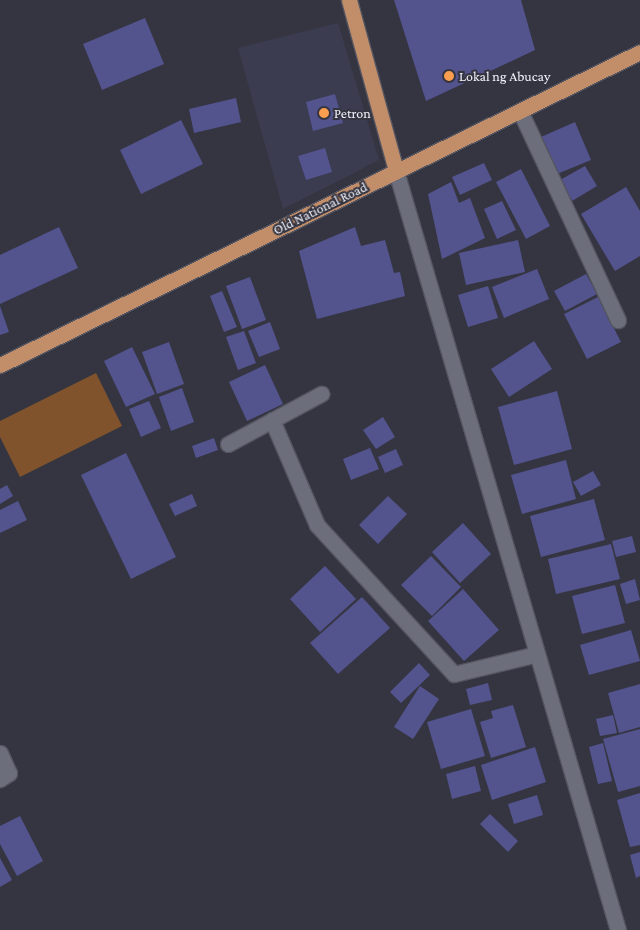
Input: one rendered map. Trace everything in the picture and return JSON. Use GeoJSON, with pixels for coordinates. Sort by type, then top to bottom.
{"type":"FeatureCollection","features":[{"type":"Feature","properties":{"kind":"main road"},"geometry":{"type":"LineString","coordinates":[[349,0],[396,172]]}},
{"type":"Feature","properties":{"kind":"main road","name":"Old National Road"},"geometry":{"type":"LineString","coordinates":[[0,365],[640,52]]}},
{"type":"Feature","properties":{"kind":"street"},"geometry":{"type":"LineString","coordinates":[[520,111],[618,320]]}},
{"type":"Feature","properties":{"kind":"street"},"geometry":{"type":"LineString","coordinates":[[396,172],[618,930]]}},
{"type":"Feature","properties":{"kind":"street"},"geometry":{"type":"LineString","coordinates":[[228,444],[321,394]]}},
{"type":"Feature","properties":{"kind":"street"},"geometry":{"type":"LineString","coordinates":[[272,420],[317,525],[454,674],[537,654]]}},
{"type":"Feature","properties":{"kind":"street"},"geometry":{"type":"LineString","coordinates":[[0,753],[9,773],[0,779]]}},
{"type":"Feature","properties":{"kind":"shaded area"},"geometry":{"type":"Polygon","coordinates":[[[338,23],[379,160],[283,209],[238,48],[338,23]]]}},
{"type":"Feature","properties":{"kind":"shaded area"},"geometry":{"type":"Polygon","coordinates":[[[96,373],[122,426],[20,477],[0,437],[0,421],[96,373]]]}},
{"type":"Feature","properties":{"kind":"building","name":"Lokal ng Abucay"},"geometry":{"type":"Polygon","coordinates":[[[394,0],[521,0],[535,50],[426,101],[394,0]]]}},
{"type":"Feature","properties":{"kind":"building"},"geometry":{"type":"Polygon","coordinates":[[[145,18],[164,64],[102,90],[83,44],[145,18]]]}},
{"type":"Feature","properties":{"kind":"building","name":"Petron"},"geometry":{"type":"Polygon","coordinates":[[[335,94],[343,123],[313,131],[306,102],[335,94]]]}},
{"type":"Feature","properties":{"kind":"building"},"geometry":{"type":"Polygon","coordinates":[[[236,98],[241,122],[194,133],[189,109],[236,98]]]}},
{"type":"Feature","properties":{"kind":"building"},"geometry":{"type":"Polygon","coordinates":[[[181,120],[203,164],[141,194],[120,150],[181,120]]]}},
{"type":"Feature","properties":{"kind":"building"},"geometry":{"type":"Polygon","coordinates":[[[575,122],[591,160],[557,174],[541,137],[575,122]]]}},
{"type":"Feature","properties":{"kind":"building","name":"Petron"},"geometry":{"type":"Polygon","coordinates":[[[325,148],[332,172],[306,180],[298,156],[325,148]]]}},
{"type":"Feature","properties":{"kind":"building"},"geometry":{"type":"Polygon","coordinates":[[[484,163],[492,180],[460,195],[452,177],[484,163]]]}},
{"type":"Feature","properties":{"kind":"building"},"geometry":{"type":"Polygon","coordinates":[[[585,166],[597,186],[572,201],[560,180],[585,166]]]}},
{"type":"Feature","properties":{"kind":"building"},"geometry":{"type":"Polygon","coordinates":[[[521,169],[550,226],[526,239],[496,182],[521,169]]]}},
{"type":"Feature","properties":{"kind":"building"},"geometry":{"type":"Polygon","coordinates":[[[451,182],[459,203],[470,198],[485,238],[442,259],[428,194],[451,182]]]}},
{"type":"Feature","properties":{"kind":"building"},"geometry":{"type":"Polygon","coordinates":[[[626,187],[640,211],[640,256],[615,271],[581,214],[626,187]]]}},
{"type":"Feature","properties":{"kind":"building"},"geometry":{"type":"Polygon","coordinates":[[[502,201],[516,230],[497,239],[484,209],[502,201]]]}},
{"type":"Feature","properties":{"kind":"building"},"geometry":{"type":"Polygon","coordinates":[[[59,227],[78,268],[0,304],[0,255],[59,227]]]}},
{"type":"Feature","properties":{"kind":"building"},"geometry":{"type":"Polygon","coordinates":[[[355,227],[361,246],[385,240],[394,273],[400,272],[405,296],[317,319],[299,251],[355,227]]]}},
{"type":"Feature","properties":{"kind":"building"},"geometry":{"type":"Polygon","coordinates":[[[518,240],[525,272],[466,285],[459,253],[518,240]]]}},
{"type":"Feature","properties":{"kind":"building"},"geometry":{"type":"Polygon","coordinates":[[[537,269],[549,299],[504,318],[492,287],[537,269]]]}},
{"type":"Feature","properties":{"kind":"building"},"geometry":{"type":"Polygon","coordinates":[[[586,274],[597,294],[565,311],[554,291],[586,274]]]}},
{"type":"Feature","properties":{"kind":"building"},"geometry":{"type":"Polygon","coordinates":[[[250,277],[266,320],[242,329],[226,286],[250,277]]]}},
{"type":"Feature","properties":{"kind":"building"},"geometry":{"type":"Polygon","coordinates":[[[488,286],[498,318],[468,327],[458,295],[488,286]]]}},
{"type":"Feature","properties":{"kind":"building"},"geometry":{"type":"Polygon","coordinates":[[[222,291],[237,327],[224,332],[210,296],[222,291]]]}},
{"type":"Feature","properties":{"kind":"building"},"geometry":{"type":"Polygon","coordinates":[[[598,297],[621,342],[587,359],[564,314],[598,297]]]}},
{"type":"Feature","properties":{"kind":"building"},"geometry":{"type":"Polygon","coordinates":[[[0,306],[9,332],[0,335],[0,306]]]}},
{"type":"Feature","properties":{"kind":"building"},"geometry":{"type":"Polygon","coordinates":[[[270,322],[280,349],[259,357],[248,331],[270,322]]]}},
{"type":"Feature","properties":{"kind":"building"},"geometry":{"type":"Polygon","coordinates":[[[244,331],[256,363],[238,370],[226,337],[244,331]]]}},
{"type":"Feature","properties":{"kind":"building"},"geometry":{"type":"Polygon","coordinates":[[[534,341],[552,369],[509,397],[491,369],[534,341]]]}},
{"type":"Feature","properties":{"kind":"building"},"geometry":{"type":"Polygon","coordinates":[[[169,342],[184,384],[157,394],[142,352],[169,342]]]}},
{"type":"Feature","properties":{"kind":"building"},"geometry":{"type":"Polygon","coordinates":[[[132,347],[155,394],[126,407],[104,361],[132,347]]]}},
{"type":"Feature","properties":{"kind":"building"},"geometry":{"type":"Polygon","coordinates":[[[265,365],[283,404],[247,421],[229,382],[265,365]]]}},
{"type":"Feature","properties":{"kind":"building"},"geometry":{"type":"Polygon","coordinates":[[[182,388],[194,422],[171,431],[159,397],[182,388]]]}},
{"type":"Feature","properties":{"kind":"building"},"geometry":{"type":"Polygon","coordinates":[[[557,391],[572,449],[514,465],[498,407],[557,391]]]}},
{"type":"Feature","properties":{"kind":"building"},"geometry":{"type":"Polygon","coordinates":[[[149,401],[161,428],[141,437],[129,409],[149,401]]]}},
{"type":"Feature","properties":{"kind":"building"},"geometry":{"type":"Polygon","coordinates":[[[383,417],[395,437],[376,449],[363,430],[383,417]]]}},
{"type":"Feature","properties":{"kind":"building"},"geometry":{"type":"Polygon","coordinates":[[[214,438],[218,450],[196,458],[192,446],[214,438]]]}},
{"type":"Feature","properties":{"kind":"building"},"geometry":{"type":"Polygon","coordinates":[[[370,448],[379,469],[351,480],[343,459],[370,448]]]}},
{"type":"Feature","properties":{"kind":"building"},"geometry":{"type":"Polygon","coordinates":[[[396,449],[403,465],[385,473],[378,457],[396,449]]]}},
{"type":"Feature","properties":{"kind":"building"},"geometry":{"type":"Polygon","coordinates":[[[126,453],[176,557],[131,579],[81,475],[126,453]]]}},
{"type":"Feature","properties":{"kind":"building"},"geometry":{"type":"Polygon","coordinates":[[[566,460],[576,499],[522,514],[511,475],[566,460]]]}},
{"type":"Feature","properties":{"kind":"building"},"geometry":{"type":"Polygon","coordinates":[[[593,471],[601,485],[581,496],[573,482],[593,471]]]}},
{"type":"Feature","properties":{"kind":"building"},"geometry":{"type":"Polygon","coordinates":[[[7,485],[13,496],[0,504],[0,489],[7,485]]]}},
{"type":"Feature","properties":{"kind":"building"},"geometry":{"type":"Polygon","coordinates":[[[192,494],[197,506],[175,516],[169,504],[192,494]]]}},
{"type":"Feature","properties":{"kind":"building"},"geometry":{"type":"Polygon","coordinates":[[[388,496],[407,514],[378,544],[359,525],[388,496]]]}},
{"type":"Feature","properties":{"kind":"building"},"geometry":{"type":"Polygon","coordinates":[[[594,499],[605,540],[541,557],[530,516],[594,499]]]}},
{"type":"Feature","properties":{"kind":"building"},"geometry":{"type":"Polygon","coordinates":[[[18,501],[27,520],[0,533],[0,510],[18,501]]]}},
{"type":"Feature","properties":{"kind":"building"},"geometry":{"type":"Polygon","coordinates":[[[463,523],[491,554],[460,583],[432,552],[463,523]]]}},
{"type":"Feature","properties":{"kind":"building"},"geometry":{"type":"Polygon","coordinates":[[[632,536],[636,552],[616,557],[612,541],[632,536]]]}},
{"type":"Feature","properties":{"kind":"building"},"geometry":{"type":"Polygon","coordinates":[[[611,544],[620,579],[556,594],[548,559],[611,544]]]}},
{"type":"Feature","properties":{"kind":"building"},"geometry":{"type":"Polygon","coordinates":[[[431,556],[461,587],[432,616],[401,585],[431,556]]]}},
{"type":"Feature","properties":{"kind":"building"},"geometry":{"type":"Polygon","coordinates":[[[325,566],[356,599],[320,632],[290,599],[325,566]]]}},
{"type":"Feature","properties":{"kind":"building"},"geometry":{"type":"Polygon","coordinates":[[[635,579],[640,600],[626,604],[620,584],[635,579]]]}},
{"type":"Feature","properties":{"kind":"building"},"geometry":{"type":"Polygon","coordinates":[[[615,585],[625,623],[582,634],[572,596],[615,585]]]}},
{"type":"Feature","properties":{"kind":"building"},"geometry":{"type":"Polygon","coordinates":[[[463,589],[499,630],[464,661],[428,621],[463,589]]]}},
{"type":"Feature","properties":{"kind":"building"},"geometry":{"type":"Polygon","coordinates":[[[362,597],[390,628],[338,674],[310,643],[362,597]]]}},
{"type":"Feature","properties":{"kind":"building"},"geometry":{"type":"Polygon","coordinates":[[[631,630],[640,661],[589,675],[580,645],[631,630]]]}},
{"type":"Feature","properties":{"kind":"building"},"geometry":{"type":"Polygon","coordinates":[[[419,663],[430,675],[401,703],[390,692],[419,663]]]}},
{"type":"Feature","properties":{"kind":"building"},"geometry":{"type":"Polygon","coordinates":[[[488,683],[492,700],[470,705],[466,689],[488,683]]]}},
{"type":"Feature","properties":{"kind":"building"},"geometry":{"type":"Polygon","coordinates":[[[640,684],[640,727],[619,733],[608,693],[640,684]]]}},
{"type":"Feature","properties":{"kind":"building"},"geometry":{"type":"Polygon","coordinates":[[[420,686],[439,699],[413,739],[394,727],[420,686]]]}},
{"type":"Feature","properties":{"kind":"building"},"geometry":{"type":"Polygon","coordinates":[[[513,705],[526,747],[491,758],[480,722],[493,718],[491,711],[513,705]]]}},
{"type":"Feature","properties":{"kind":"building"},"geometry":{"type":"Polygon","coordinates":[[[471,709],[485,756],[441,769],[427,722],[471,709]]]}},
{"type":"Feature","properties":{"kind":"building"},"geometry":{"type":"Polygon","coordinates":[[[613,715],[617,733],[600,736],[596,719],[613,715]]]}},
{"type":"Feature","properties":{"kind":"building"},"geometry":{"type":"Polygon","coordinates":[[[640,729],[640,786],[618,792],[603,739],[640,729]]]}},
{"type":"Feature","properties":{"kind":"building"},"geometry":{"type":"Polygon","coordinates":[[[603,743],[612,781],[598,784],[589,747],[603,743]]]}},
{"type":"Feature","properties":{"kind":"building"},"geometry":{"type":"Polygon","coordinates":[[[535,747],[546,782],[492,800],[481,765],[535,747]]]}},
{"type":"Feature","properties":{"kind":"building"},"geometry":{"type":"Polygon","coordinates":[[[475,766],[481,791],[452,799],[446,774],[475,766]]]}},
{"type":"Feature","properties":{"kind":"building"},"geometry":{"type":"Polygon","coordinates":[[[640,793],[640,845],[630,847],[617,800],[640,793]]]}},
{"type":"Feature","properties":{"kind":"building"},"geometry":{"type":"Polygon","coordinates":[[[537,795],[543,815],[514,824],[508,804],[537,795]]]}},
{"type":"Feature","properties":{"kind":"building"},"geometry":{"type":"Polygon","coordinates":[[[490,814],[518,841],[508,852],[480,824],[490,814]]]}},
{"type":"Feature","properties":{"kind":"building"},"geometry":{"type":"Polygon","coordinates":[[[20,816],[43,861],[17,876],[0,844],[0,826],[20,816]]]}},
{"type":"Feature","properties":{"kind":"building"},"geometry":{"type":"Polygon","coordinates":[[[640,852],[640,876],[636,878],[630,855],[640,852]]]}},
{"type":"Feature","properties":{"kind":"building"},"geometry":{"type":"Polygon","coordinates":[[[0,858],[12,880],[0,887],[0,858]]]}},
{"type":"Feature","properties":{"kind":"place","name":"Lokal ng Abucay"},"geometry":{"type":"Point","coordinates":[449,76]}},
{"type":"Feature","properties":{"kind":"place","name":"Petron"},"geometry":{"type":"Point","coordinates":[324,113]}}]}
